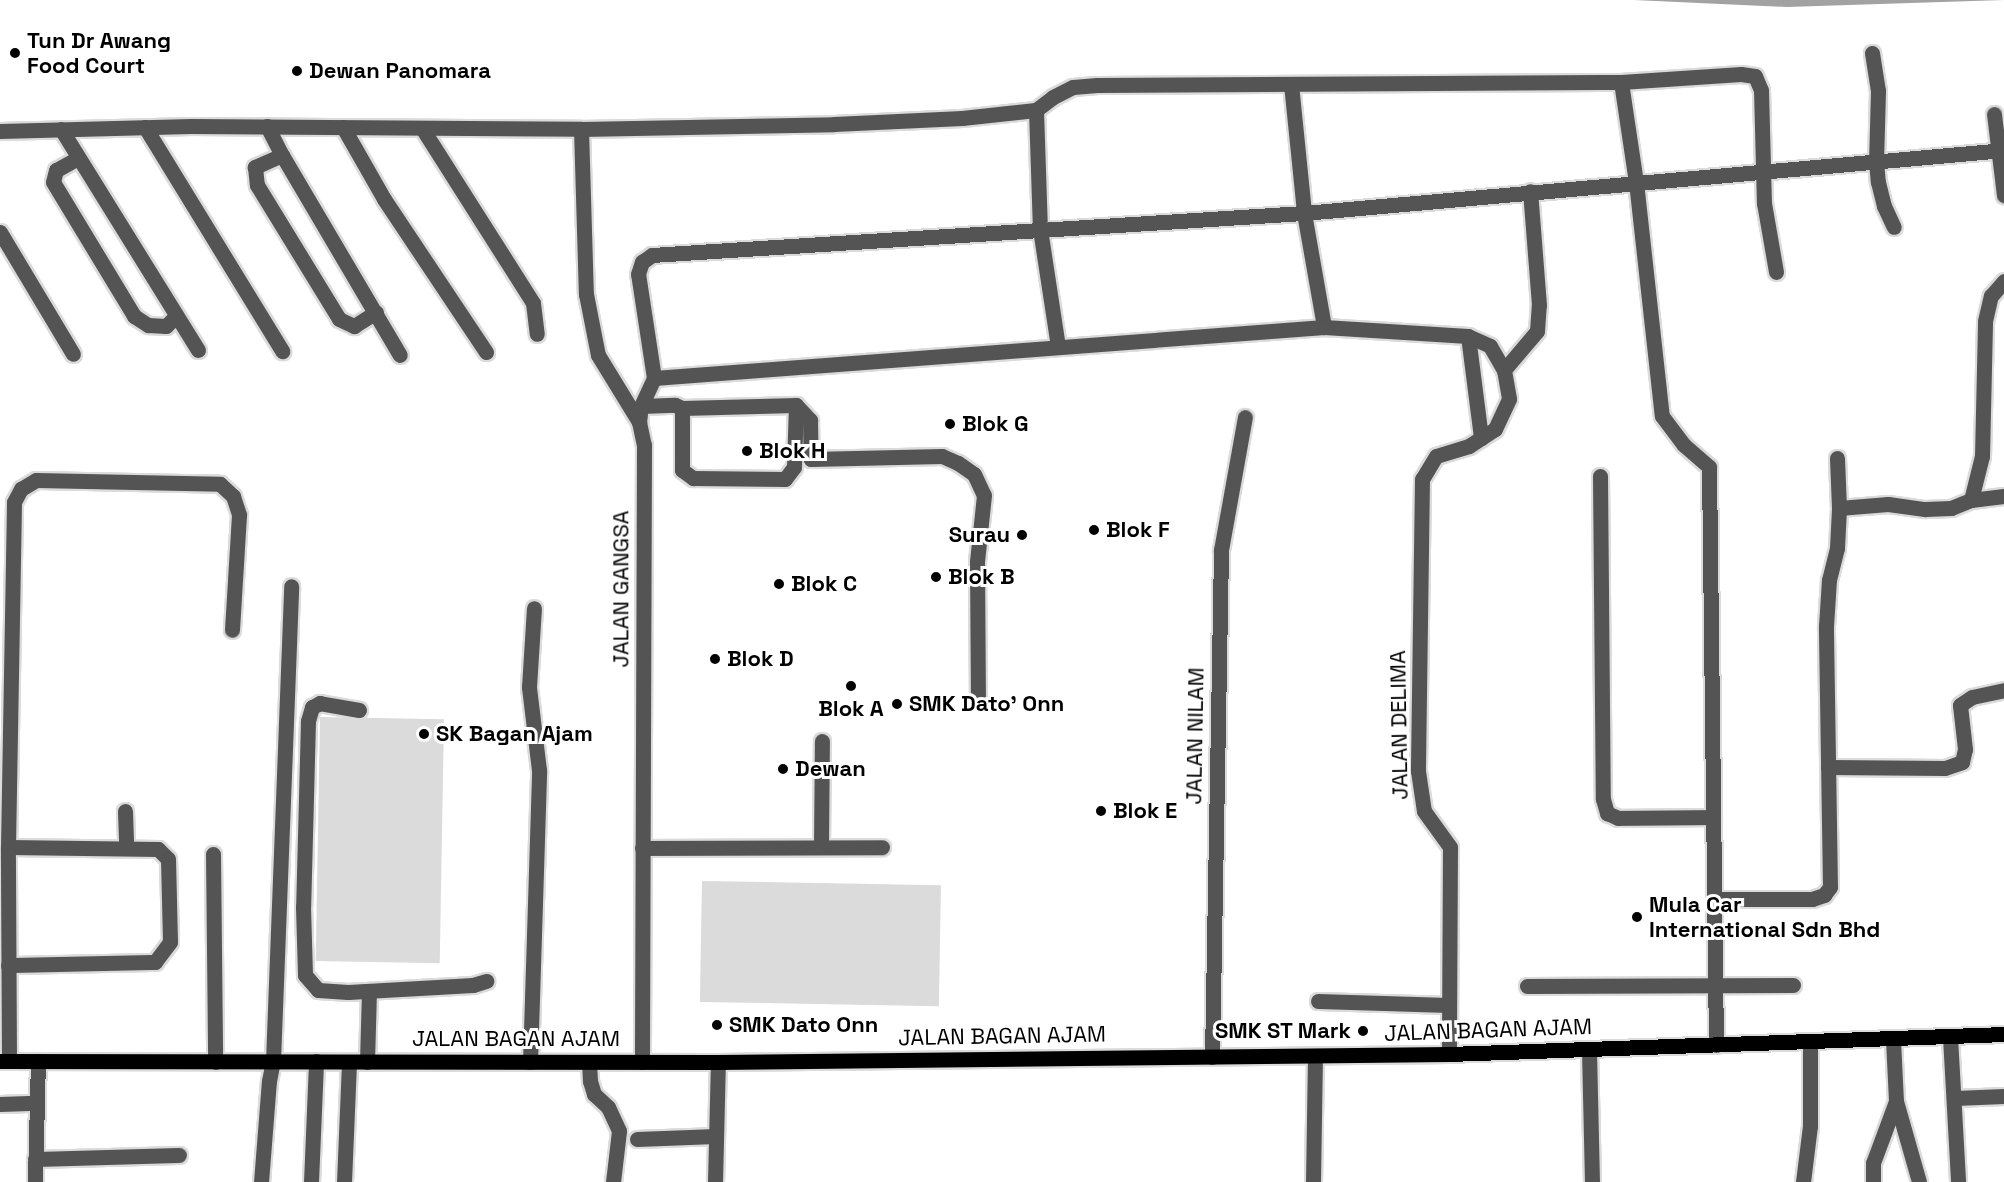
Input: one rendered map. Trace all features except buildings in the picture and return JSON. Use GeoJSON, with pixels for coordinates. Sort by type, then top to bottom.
{"type":"FeatureCollection","features":[{"type":"Feature","properties":{"kind":"main road","name":"JALAN BAGAN AJAM"},"geometry":{"type":"LineString","coordinates":[[5,1061],[718,1062],[1314,1056],[1589,1050],[2004,1034]]}},
{"type":"Feature","properties":{"kind":"street"},"geometry":{"type":"LineString","coordinates":[[1872,53],[1878,91],[1876,161],[1884,206],[1894,227]]}},
{"type":"Feature","properties":{"kind":"street"},"geometry":{"type":"LineString","coordinates":[[0,131],[267,126],[581,129],[846,123],[962,118],[1036,110],[1053,97],[1073,87],[1097,85],[1621,82],[1741,74],[1755,76],[1761,90],[1764,203],[1776,272]]}},
{"type":"Feature","properties":{"kind":"street"},"geometry":{"type":"LineString","coordinates":[[1621,82],[1636,182],[1662,416],[1684,445],[1709,467],[1716,1045]]}},
{"type":"Feature","properties":{"kind":"street"},"geometry":{"type":"LineString","coordinates":[[1291,84],[1304,213],[1324,327]]}},
{"type":"Feature","properties":{"kind":"street"},"geometry":{"type":"LineString","coordinates":[[1036,110],[1040,229],[1058,347]]}},
{"type":"Feature","properties":{"kind":"street"},"geometry":{"type":"LineString","coordinates":[[1994,114],[2001,151],[2004,195]]}},
{"type":"Feature","properties":{"kind":"street"},"geometry":{"type":"LineString","coordinates":[[267,126],[400,355]]}},
{"type":"Feature","properties":{"kind":"street"},"geometry":{"type":"LineString","coordinates":[[145,127],[282,351]]}},
{"type":"Feature","properties":{"kind":"street"},"geometry":{"type":"LineString","coordinates":[[343,127],[384,199],[486,352]]}},
{"type":"Feature","properties":{"kind":"street"},"geometry":{"type":"LineString","coordinates":[[422,128],[533,303],[537,334]]}},
{"type":"Feature","properties":{"kind":"street"},"geometry":{"type":"LineString","coordinates":[[61,129],[198,350]]}},
{"type":"Feature","properties":{"kind":"street","name":"JALAN GANGSA"},"geometry":{"type":"LineString","coordinates":[[581,129],[586,294],[598,356],[639,422],[644,445],[642,1062]]}},
{"type":"Feature","properties":{"kind":"street"},"geometry":{"type":"LineString","coordinates":[[639,422],[641,406],[654,378],[638,274],[642,262],[652,255],[1304,213],[1530,191],[2001,151]]}},
{"type":"Feature","properties":{"kind":"street"},"geometry":{"type":"LineString","coordinates":[[282,155],[255,166],[257,185],[339,319],[354,326],[376,312]]}},
{"type":"Feature","properties":{"kind":"street"},"geometry":{"type":"LineString","coordinates":[[78,158],[56,170],[53,182],[134,316],[148,325],[166,326],[176,316]]}},
{"type":"Feature","properties":{"kind":"street"},"geometry":{"type":"LineString","coordinates":[[654,378],[1324,327],[1468,336],[1490,346],[1504,370],[1537,331],[1539,305],[1530,191]]}},
{"type":"Feature","properties":{"kind":"street"},"geometry":{"type":"LineString","coordinates":[[0,232],[73,354]]}},
{"type":"Feature","properties":{"kind":"street"},"geometry":{"type":"LineString","coordinates":[[1971,500],[1982,456],[1985,321],[1990,296],[2004,281]]}},
{"type":"Feature","properties":{"kind":"street"},"geometry":{"type":"LineString","coordinates":[[1468,336],[1481,438]]}},
{"type":"Feature","properties":{"kind":"street","name":"JALAN DELIMA"},"geometry":{"type":"LineString","coordinates":[[1449,1054],[1450,848],[1424,811],[1419,771],[1422,479],[1436,456],[1469,446],[1495,429],[1509,399],[1504,370]]}},
{"type":"Feature","properties":{"kind":"street"},"geometry":{"type":"LineString","coordinates":[[641,406],[675,405],[682,408],[796,405],[810,420],[811,459],[942,456],[974,474],[984,495],[977,562],[978,701]]}},
{"type":"Feature","properties":{"kind":"street"},"geometry":{"type":"LineString","coordinates":[[682,408],[682,470],[693,478],[785,479],[794,467],[796,405]]}},
{"type":"Feature","properties":{"kind":"street","name":"JALAN NILAM"},"geometry":{"type":"LineString","coordinates":[[1212,1057],[1221,550],[1245,417]]}},
{"type":"Feature","properties":{"kind":"street"},"geometry":{"type":"LineString","coordinates":[[1714,899],[1812,899],[1824,895],[1830,887],[1826,626],[1829,580],[1837,548],[1839,508],[1837,458]]}},
{"type":"Feature","properties":{"kind":"street"},"geometry":{"type":"LineString","coordinates":[[1600,476],[1603,799],[1605,806],[1608,813],[1618,818],[1713,817]]}},
{"type":"Feature","properties":{"kind":"street"},"geometry":{"type":"LineString","coordinates":[[5,1061],[14,502],[21,489],[36,480],[220,484],[233,496],[239,515],[232,630]]}},
{"type":"Feature","properties":{"kind":"street"},"geometry":{"type":"LineString","coordinates":[[1839,508],[1888,504],[1925,509],[1951,508],[1971,500],[2004,496]]}},
{"type":"Feature","properties":{"kind":"street"},"geometry":{"type":"LineString","coordinates":[[261,1182],[269,1081],[273,1062],[291,586]]}},
{"type":"Feature","properties":{"kind":"street"},"geometry":{"type":"LineString","coordinates":[[531,1062],[539,770],[529,687],[534,608]]}},
{"type":"Feature","properties":{"kind":"street"},"geometry":{"type":"LineString","coordinates":[[1828,767],[1945,768],[1962,762],[1965,749],[1960,705],[1972,697],[2004,690]]}},
{"type":"Feature","properties":{"kind":"street"},"geometry":{"type":"LineString","coordinates":[[360,710],[320,703],[312,707],[308,722],[303,907],[304,975],[318,990],[369,992],[473,985],[486,981]]}},
{"type":"Feature","properties":{"kind":"street"},"geometry":{"type":"LineString","coordinates":[[821,847],[822,741]]}},
{"type":"Feature","properties":{"kind":"street"},"geometry":{"type":"LineString","coordinates":[[125,811],[126,848]]}},
{"type":"Feature","properties":{"kind":"street"},"geometry":{"type":"LineString","coordinates":[[8,847],[158,849],[168,859],[170,942],[155,962],[8,965]]}},
{"type":"Feature","properties":{"kind":"street"},"geometry":{"type":"LineString","coordinates":[[642,848],[882,847]]}},
{"type":"Feature","properties":{"kind":"street"},"geometry":{"type":"LineString","coordinates":[[213,854],[215,1062]]}},
{"type":"Feature","properties":{"kind":"street"},"geometry":{"type":"LineString","coordinates":[[1527,986],[1793,985]]}},
{"type":"Feature","properties":{"kind":"street"},"geometry":{"type":"LineString","coordinates":[[367,1062],[369,992]]}},
{"type":"Feature","properties":{"kind":"street"},"geometry":{"type":"LineString","coordinates":[[1318,1001],[1449,1005]]}},
{"type":"Feature","properties":{"kind":"street"},"geometry":{"type":"LineString","coordinates":[[1950,1037],[1958,1182]]}},
{"type":"Feature","properties":{"kind":"street"},"geometry":{"type":"LineString","coordinates":[[1893,1039],[1896,1101],[1918,1182]]}},
{"type":"Feature","properties":{"kind":"street"},"geometry":{"type":"LineString","coordinates":[[1803,1182],[1810,1126],[1810,1042]]}},
{"type":"Feature","properties":{"kind":"street"},"geometry":{"type":"LineString","coordinates":[[1589,1050],[1592,1182]]}},
{"type":"Feature","properties":{"kind":"street"},"geometry":{"type":"LineString","coordinates":[[1313,1182],[1314,1056]]}},
{"type":"Feature","properties":{"kind":"street"},"geometry":{"type":"LineString","coordinates":[[35,1182],[38,1061]]}},
{"type":"Feature","properties":{"kind":"street"},"geometry":{"type":"LineString","coordinates":[[311,1182],[316,1061]]}},
{"type":"Feature","properties":{"kind":"street"},"geometry":{"type":"LineString","coordinates":[[344,1182],[349,1062]]}},
{"type":"Feature","properties":{"kind":"street"},"geometry":{"type":"LineString","coordinates":[[589,1062],[590,1081],[594,1094],[608,1107],[619,1131],[613,1182]]}},
{"type":"Feature","properties":{"kind":"street"},"geometry":{"type":"LineString","coordinates":[[715,1182],[718,1062]]}},
{"type":"Feature","properties":{"kind":"street"},"geometry":{"type":"LineString","coordinates":[[1955,1098],[2004,1096]]}},
{"type":"Feature","properties":{"kind":"street"},"geometry":{"type":"LineString","coordinates":[[1873,1182],[1873,1163],[1896,1101]]}},
{"type":"Feature","properties":{"kind":"street"},"geometry":{"type":"LineString","coordinates":[[0,1104],[36,1103]]}},
{"type":"Feature","properties":{"kind":"street"},"geometry":{"type":"LineString","coordinates":[[637,1138],[716,1136]]}},
{"type":"Feature","properties":{"kind":"street"},"geometry":{"type":"LineString","coordinates":[[35,1159],[179,1155]]}},
{"type":"Feature","properties":{"kind":"shaded area"},"geometry":{"type":"Polygon","coordinates":[[[1634,0],[2004,0],[1787,7],[1634,0]]]}},
{"type":"Feature","properties":{"kind":"shaded area"},"geometry":{"type":"Polygon","coordinates":[[[320,717],[444,719],[440,963],[316,961],[320,717]]]}},
{"type":"Feature","properties":{"kind":"shaded area"},"geometry":{"type":"Polygon","coordinates":[[[702,881],[941,885],[939,1006],[700,1002],[702,881]]]}},
{"type":"Feature","properties":{"kind":"place","name":"Tun Dr Awang Food Court"},"geometry":{"type":"Point","coordinates":[15,53]}},
{"type":"Feature","properties":{"kind":"place","name":"Dewan Panomara"},"geometry":{"type":"Point","coordinates":[297,71]}},
{"type":"Feature","properties":{"kind":"place","name":"Blok G"},"geometry":{"type":"Point","coordinates":[950,424]}},
{"type":"Feature","properties":{"kind":"place","name":"Blok H"},"geometry":{"type":"Point","coordinates":[747,451]}},
{"type":"Feature","properties":{"kind":"place","name":"Blok F"},"geometry":{"type":"Point","coordinates":[1094,530]}},
{"type":"Feature","properties":{"kind":"place","name":"Surau"},"geometry":{"type":"Point","coordinates":[1022,535]}},
{"type":"Feature","properties":{"kind":"place","name":"Blok B"},"geometry":{"type":"Point","coordinates":[936,577]}},
{"type":"Feature","properties":{"kind":"place","name":"Blok C"},"geometry":{"type":"Point","coordinates":[779,584]}},
{"type":"Feature","properties":{"kind":"place","name":"Blok D"},"geometry":{"type":"Point","coordinates":[715,659]}},
{"type":"Feature","properties":{"kind":"place","name":"Blok A"},"geometry":{"type":"Point","coordinates":[851,686]}},
{"type":"Feature","properties":{"kind":"place","name":"SMK Dato' Onn"},"geometry":{"type":"Point","coordinates":[897,704]}},
{"type":"Feature","properties":{"kind":"place","name":"SK Bagan Ajam"},"geometry":{"type":"Point","coordinates":[424,734]}},
{"type":"Feature","properties":{"kind":"place","name":"Dewan"},"geometry":{"type":"Point","coordinates":[783,769]}},
{"type":"Feature","properties":{"kind":"place","name":"Blok E"},"geometry":{"type":"Point","coordinates":[1101,811]}},
{"type":"Feature","properties":{"kind":"place","name":"Mula Car International Sdn Bhd"},"geometry":{"type":"Point","coordinates":[1637,917]}},
{"type":"Feature","properties":{"kind":"place","name":"SMK Dato Onn"},"geometry":{"type":"Point","coordinates":[717,1025]}},
{"type":"Feature","properties":{"kind":"place","name":"SMK ST Mark"},"geometry":{"type":"Point","coordinates":[1363,1031]}}]}
